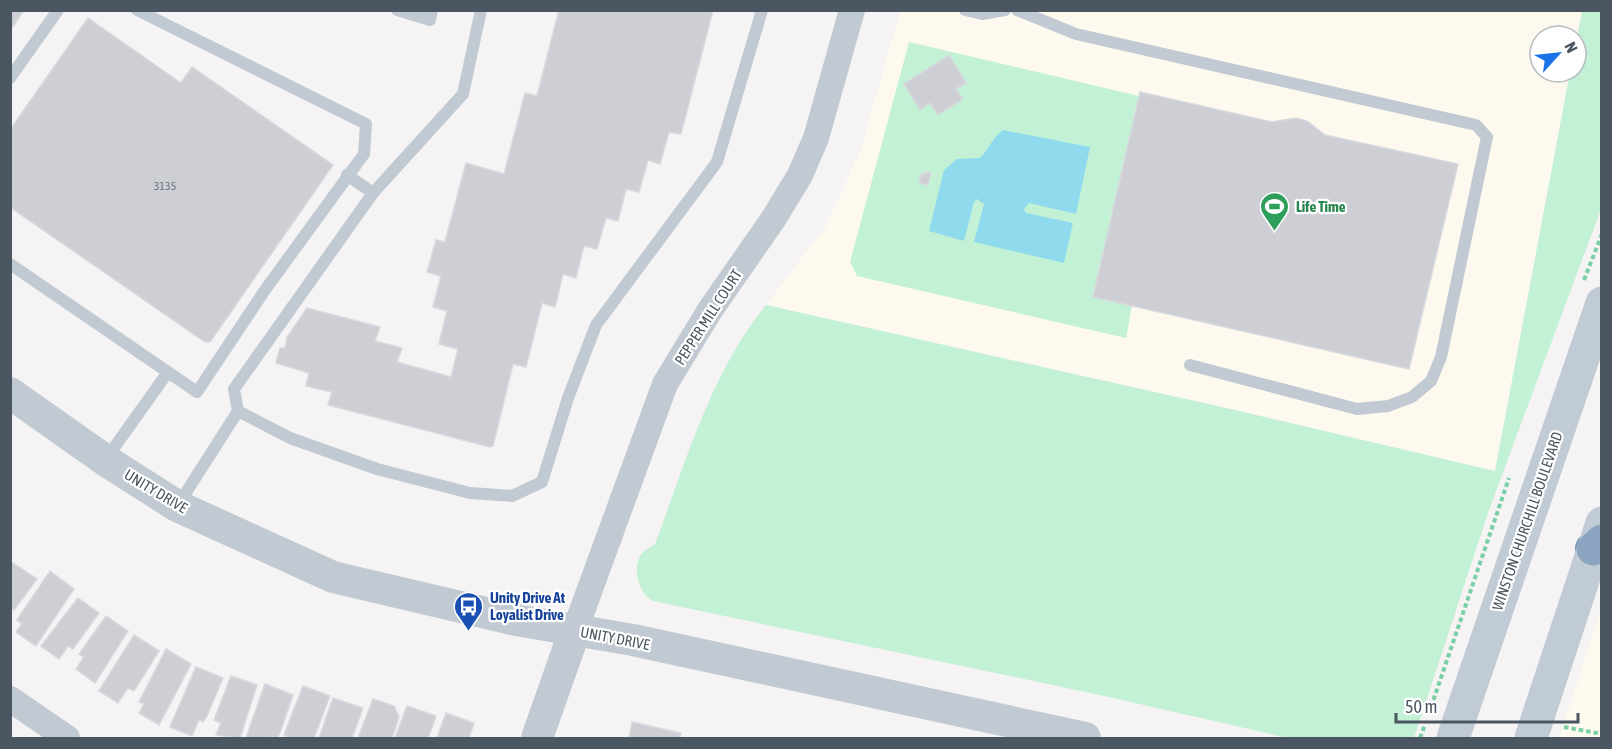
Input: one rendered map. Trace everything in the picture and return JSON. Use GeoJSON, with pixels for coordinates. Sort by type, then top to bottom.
{"type":"FeatureCollection","features":[{"type":"Feature","properties":{"kind":"main road","name":"WINSTON CHURCHILL BOULEVARD"},"geometry":{"type":"LineString","coordinates":[[1453,738],[1602,303]]}},
{"type":"Feature","properties":{"kind":"main road"},"geometry":{"type":"LineString","coordinates":[[1546,733],[1599,538]]}},
{"type":"Feature","properties":{"kind":"street","name":"PEPPER MILL COURT"},"geometry":{"type":"LineString","coordinates":[[575,630],[665,384],[710,310],[774,218],[808,157],[816,138],[852,10]]}},
{"type":"Feature","properties":{"kind":"street","name":"UNITY DRIVE"},"geometry":{"type":"LineString","coordinates":[[10,393],[105,460],[177,506],[333,577],[516,620],[575,630],[1085,738]]}},
{"type":"Feature","properties":{"kind":"street"},"geometry":{"type":"LineString","coordinates":[[537,738],[575,630]]}},
{"type":"Feature","properties":{"kind":"street"},"geometry":{"type":"LineString","coordinates":[[10,699],[68,738]]}},
{"type":"Feature","properties":{"kind":"lane"},"geometry":{"type":"LineString","coordinates":[[10,78],[58,10]]}},
{"type":"Feature","properties":{"kind":"lane"},"geometry":{"type":"LineString","coordinates":[[10,264],[197,392],[265,290],[364,154],[366,124],[137,10]]}},
{"type":"Feature","properties":{"kind":"lane"},"geometry":{"type":"LineString","coordinates":[[397,10],[430,20],[432,10]]}},
{"type":"Feature","properties":{"kind":"lane"},"geometry":{"type":"LineString","coordinates":[[177,506],[238,411],[234,389],[373,193],[462,94],[482,10]]}},
{"type":"Feature","properties":{"kind":"lane"},"geometry":{"type":"LineString","coordinates":[[238,411],[290,438],[355,461],[470,494],[512,496],[542,483],[568,398],[596,325],[717,162],[762,10]]}},
{"type":"Feature","properties":{"kind":"lane"},"geometry":{"type":"LineString","coordinates":[[965,10],[982,14],[1005,10]]}},
{"type":"Feature","properties":{"kind":"lane"},"geometry":{"type":"LineString","coordinates":[[1017,10],[1076,34],[1476,125],[1487,137],[1441,357],[1431,381],[1412,397],[1388,406],[1357,409],[1190,365]]}},
{"type":"Feature","properties":{"kind":"lane"},"geometry":{"type":"LineString","coordinates":[[347,175],[373,193]]}},
{"type":"Feature","properties":{"kind":"lane"},"geometry":{"type":"LineString","coordinates":[[105,460],[168,372]]}},
{"type":"Feature","properties":{"kind":"path"},"geometry":{"type":"LineString","coordinates":[[1546,733],[1602,734]]}},
{"type":"Feature","properties":{"kind":"shaded area"},"geometry":{"type":"Polygon","coordinates":[[[900,11],[1582,11],[1579,24],[1528,24],[1528,84],[1568,84],[1495,471],[766,305],[826,226],[861,149],[900,11]]]}},
{"type":"Feature","properties":{"kind":"shaded area"},"geometry":{"type":"Polygon","coordinates":[[[1601,610],[1601,738],[1559,738],[1601,610]]]}},
{"type":"Feature","properties":{"kind":"green space"},"geometry":{"type":"Polygon","coordinates":[[[1582,11],[1601,11],[1601,209],[1489,510],[1414,738],[1288,738],[1100,695],[653,601],[643,592],[637,571],[639,558],[643,552],[655,544],[714,389],[746,332],[766,305],[1495,471],[1568,84],[1588,84],[1588,24],[1579,24],[1582,11]]]}},
{"type":"Feature","properties":{"kind":"green space"},"geometry":{"type":"Polygon","coordinates":[[[909,42],[1139,96],[1093,297],[1132,306],[1126,338],[857,276],[850,262],[909,42]]]}},
{"type":"Feature","properties":{"kind":"water"},"geometry":{"type":"Polygon","coordinates":[[[1003,130],[1090,147],[1076,214],[1029,203],[1024,209],[1026,213],[1073,223],[1064,263],[974,242],[984,204],[977,199],[974,202],[964,241],[929,231],[944,170],[957,159],[980,158],[1003,130]]]}},
{"type":"Feature","properties":{"kind":"building"},"geometry":{"type":"Polygon","coordinates":[[[10,10],[24,10],[10,31],[10,10]]]}},
{"type":"Feature","properties":{"kind":"building"},"geometry":{"type":"Polygon","coordinates":[[[559,10],[713,10],[681,134],[669,132],[660,164],[648,160],[639,192],[626,189],[618,221],[606,218],[597,249],[584,246],[576,278],[563,274],[555,307],[542,303],[526,367],[513,364],[493,446],[328,405],[332,392],[306,386],[309,373],[276,363],[280,348],[285,348],[287,337],[307,308],[380,327],[375,341],[402,348],[397,362],[451,377],[458,349],[439,344],[447,311],[433,307],[441,276],[427,272],[436,240],[445,242],[466,163],[504,174],[525,93],[537,96],[559,10]]]}},
{"type":"Feature","properties":{"kind":"building"},"geometry":{"type":"Polygon","coordinates":[[[88,18],[181,83],[192,67],[333,165],[210,342],[205,342],[10,207],[10,130],[88,18]]]}},
{"type":"Feature","properties":{"kind":"building"},"geometry":{"type":"Polygon","coordinates":[[[949,55],[966,83],[956,89],[963,99],[938,115],[930,103],[920,110],[904,84],[949,55]]]}},
{"type":"Feature","properties":{"kind":"building","name":"Life Time"},"geometry":{"type":"Polygon","coordinates":[[[1140,92],[1272,122],[1296,118],[1307,121],[1325,135],[1458,164],[1409,369],[1093,297],[1140,92]]]}},
{"type":"Feature","properties":{"kind":"building"},"geometry":{"type":"Polygon","coordinates":[[[925,172],[931,173],[928,185],[919,183],[921,174],[924,175],[925,172]]]}},
{"type":"Feature","properties":{"kind":"building"},"geometry":{"type":"Polygon","coordinates":[[[13,563],[37,579],[14,610],[10,607],[10,566],[13,563]]]}},
{"type":"Feature","properties":{"kind":"building"},"geometry":{"type":"Polygon","coordinates":[[[50,571],[74,589],[36,646],[16,632],[22,624],[17,620],[50,571]]]}},
{"type":"Feature","properties":{"kind":"building"},"geometry":{"type":"Polygon","coordinates":[[[78,598],[99,613],[73,649],[68,646],[59,659],[41,646],[78,598]]]}},
{"type":"Feature","properties":{"kind":"building"},"geometry":{"type":"Polygon","coordinates":[[[106,616],[128,631],[95,683],[76,669],[84,657],[79,654],[106,616]]]}},
{"type":"Feature","properties":{"kind":"building"},"geometry":{"type":"Polygon","coordinates":[[[134,635],[159,651],[134,691],[128,688],[118,703],[99,691],[134,635]]]}},
{"type":"Feature","properties":{"kind":"building"},"geometry":{"type":"Polygon","coordinates":[[[166,649],[191,664],[159,725],[139,713],[144,704],[139,702],[166,649]]]}},
{"type":"Feature","properties":{"kind":"building"},"geometry":{"type":"Polygon","coordinates":[[[196,667],[223,678],[207,716],[203,722],[199,720],[192,736],[170,727],[196,667]]]}},
{"type":"Feature","properties":{"kind":"building"},"geometry":{"type":"Polygon","coordinates":[[[231,676],[257,685],[240,738],[216,735],[221,723],[214,720],[231,676]]]}},
{"type":"Feature","properties":{"kind":"building"},"geometry":{"type":"Polygon","coordinates":[[[265,684],[293,695],[280,733],[277,738],[270,736],[269,738],[246,738],[265,684]]]}},
{"type":"Feature","properties":{"kind":"building"},"geometry":{"type":"Polygon","coordinates":[[[303,686],[330,696],[314,738],[291,738],[284,735],[303,686]]]}},
{"type":"Feature","properties":{"kind":"building"},"geometry":{"type":"Polygon","coordinates":[[[333,698],[363,708],[352,738],[319,738],[333,698]]]}},
{"type":"Feature","properties":{"kind":"building"},"geometry":{"type":"Polygon","coordinates":[[[373,699],[394,706],[399,717],[392,738],[358,738],[373,699]]]}},
{"type":"Feature","properties":{"kind":"building"},"geometry":{"type":"Polygon","coordinates":[[[407,706],[436,716],[428,738],[395,738],[407,706]]]}},
{"type":"Feature","properties":{"kind":"building"},"geometry":{"type":"Polygon","coordinates":[[[446,713],[474,723],[469,738],[437,738],[446,713]]]}},
{"type":"Feature","properties":{"kind":"building"},"geometry":{"type":"Polygon","coordinates":[[[632,722],[681,733],[680,738],[629,738],[632,722]]]}},
{"type":"Feature","properties":{"kind":"place","name":"Life Time"},"geometry":{"type":"Point","coordinates":[1275,232]}},
{"type":"Feature","properties":{"kind":"place","name":"Unity Drive At Loyalist Drive"},"geometry":{"type":"Point","coordinates":[469,632]}}]}
